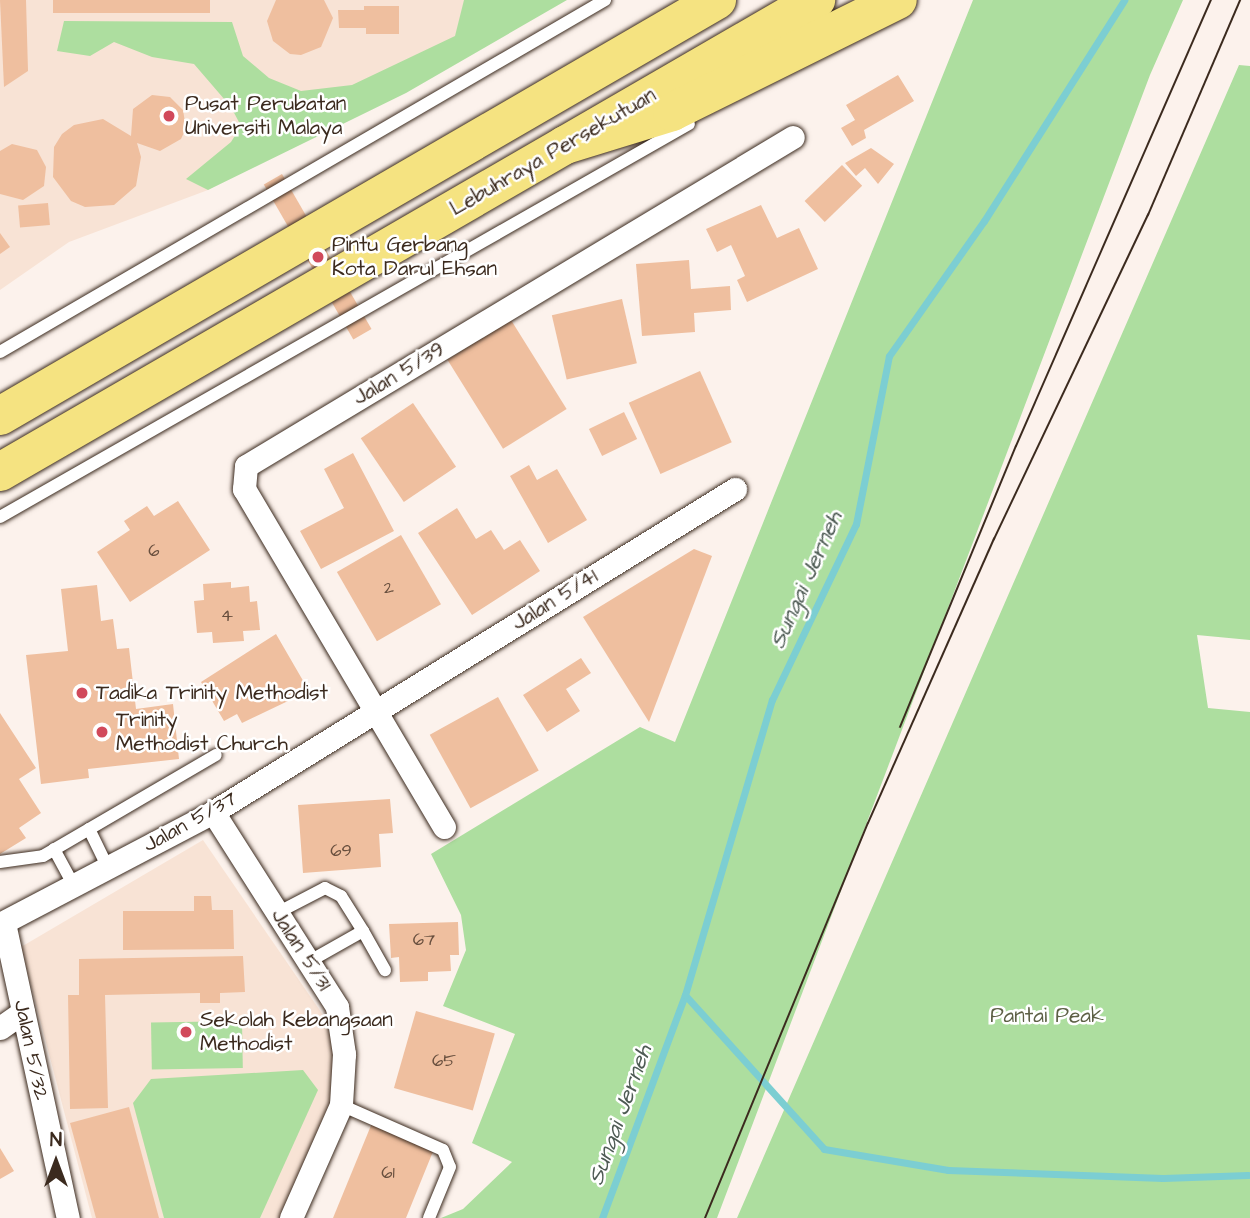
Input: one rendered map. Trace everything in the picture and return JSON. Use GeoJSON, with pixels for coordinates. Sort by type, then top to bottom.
{"type":"FeatureCollection","features":[{"type":"Feature","properties":{"kind":"highway"},"geometry":{"type":"LineString","coordinates":[[0,416],[717,0]]}},
{"type":"Feature","properties":{"kind":"highway","name":"Lebuhraya Persekutuan"},"geometry":{"type":"LineString","coordinates":[[0,472],[816,0]]}},
{"type":"Feature","properties":{"kind":"highway"},"geometry":{"type":"LineString","coordinates":[[565,145],[680,121],[903,3]]}},
{"type":"Feature","properties":{"kind":"street","name":"Jalan 5/39"},"geometry":{"type":"LineString","coordinates":[[375,710],[244,489],[246,466],[793,137]]}},
{"type":"Feature","properties":{"kind":"street","name":"Jalan 5/41"},"geometry":{"type":"LineString","coordinates":[[375,710],[735,489]]}},
{"type":"Feature","properties":{"kind":"street","name":"Jalan 5/37"},"geometry":{"type":"LineString","coordinates":[[2,924],[212,812],[375,710]]}},
{"type":"Feature","properties":{"kind":"street"},"geometry":{"type":"LineString","coordinates":[[375,710],[444,827]]}},
{"type":"Feature","properties":{"kind":"street","name":"Jalan 5/31"},"geometry":{"type":"LineString","coordinates":[[212,812],[337,1007],[344,1054],[341,1105],[291,1218]]}},
{"type":"Feature","properties":{"kind":"street","name":"Jalan 5/32"},"geometry":{"type":"LineString","coordinates":[[2,924],[68,1218]]}},
{"type":"Feature","properties":{"kind":"street"},"geometry":{"type":"LineString","coordinates":[[0,1028],[23,1012]]}},
{"type":"Feature","properties":{"kind":"lane"},"geometry":{"type":"LineString","coordinates":[[0,352],[605,0]]}},
{"type":"Feature","properties":{"kind":"lane"},"geometry":{"type":"LineString","coordinates":[[742,94],[903,3]]}},
{"type":"Feature","properties":{"kind":"lane"},"geometry":{"type":"LineString","coordinates":[[0,517],[680,121]]}},
{"type":"Feature","properties":{"kind":"lane"},"geometry":{"type":"LineString","coordinates":[[0,862],[38,857],[216,755]]}},
{"type":"Feature","properties":{"kind":"lane"},"geometry":{"type":"LineString","coordinates":[[89,829],[108,868]]}},
{"type":"Feature","properties":{"kind":"lane"},"geometry":{"type":"LineString","coordinates":[[54,849],[74,886]]}},
{"type":"Feature","properties":{"kind":"lane"},"geometry":{"type":"LineString","coordinates":[[277,913],[319,890],[331,888],[363,932],[385,970]]}},
{"type":"Feature","properties":{"kind":"lane"},"geometry":{"type":"LineString","coordinates":[[308,962],[363,932]]}},
{"type":"Feature","properties":{"kind":"lane"},"geometry":{"type":"LineString","coordinates":[[341,1105],[443,1150],[450,1167],[429,1218]]}},
{"type":"Feature","properties":{"kind":"shaded area","name":"Pusat Perubatan Universiti Malaya"},"geometry":{"type":"Polygon","coordinates":[[[0,0],[509,0],[466,42],[208,190],[69,242],[0,290],[0,0]]]}},
{"type":"Feature","properties":{"kind":"shaded area","name":"Sekolah Kebangsaan Methodist"},"geometry":{"type":"Polygon","coordinates":[[[203,840],[323,1015],[336,1048],[336,1096],[281,1218],[92,1218],[21,947],[203,840]]]}},
{"type":"Feature","properties":{"kind":"green space"},"geometry":{"type":"Polygon","coordinates":[[[464,0],[567,0],[406,93],[208,190],[186,179],[231,142],[241,126],[231,107],[194,64],[152,57],[114,42],[90,56],[57,51],[64,21],[232,22],[243,56],[269,78],[301,91],[352,85],[455,36],[464,0]]]}},
{"type":"Feature","properties":{"kind":"green space"},"geometry":{"type":"Polygon","coordinates":[[[973,0],[1183,0],[1150,75],[717,1218],[441,1218],[463,1209],[512,1162],[472,1143],[515,1034],[443,1006],[466,950],[461,915],[431,854],[640,727],[675,742],[973,0]]]}},
{"type":"Feature","properties":{"kind":"green space","name":"Pantai Peak"},"geometry":{"type":"Polygon","coordinates":[[[1239,65],[1250,66],[1250,640],[1197,635],[1208,708],[1250,712],[1250,1218],[737,1218],[1239,65]]]}},
{"type":"Feature","properties":{"kind":"green space"},"geometry":{"type":"Polygon","coordinates":[[[242,1021],[243,1068],[152,1070],[151,1023],[242,1021]]]}},
{"type":"Feature","properties":{"kind":"green space"},"geometry":{"type":"Polygon","coordinates":[[[303,1070],[318,1090],[260,1218],[164,1218],[133,1103],[151,1079],[303,1070]]]}},
{"type":"Feature","properties":{"kind":"building"},"geometry":{"type":"Polygon","coordinates":[[[0,0],[26,0],[28,71],[4,87],[0,0]]]}},
{"type":"Feature","properties":{"kind":"building"},"geometry":{"type":"Polygon","coordinates":[[[53,0],[210,0],[210,13],[53,13],[53,0]]]}},
{"type":"Feature","properties":{"kind":"building"},"geometry":{"type":"Polygon","coordinates":[[[276,0],[324,0],[333,18],[321,47],[301,55],[290,54],[273,41],[267,21],[276,0]]]}},
{"type":"Feature","properties":{"kind":"building"},"geometry":{"type":"Polygon","coordinates":[[[364,6],[399,6],[399,34],[366,34],[366,28],[339,28],[338,10],[364,10],[364,6]]]}},
{"type":"Feature","properties":{"kind":"building"},"geometry":{"type":"Polygon","coordinates":[[[898,75],[914,101],[864,130],[866,138],[852,146],[841,128],[855,120],[846,105],[898,75]]]}},
{"type":"Feature","properties":{"kind":"building"},"geometry":{"type":"Polygon","coordinates":[[[152,95],[170,97],[183,110],[186,128],[181,139],[160,151],[137,143],[141,157],[136,186],[114,205],[85,207],[71,201],[53,177],[54,147],[62,134],[74,125],[103,119],[131,136],[133,109],[152,95]]]}},
{"type":"Feature","properties":{"kind":"building"},"geometry":{"type":"Polygon","coordinates":[[[12,144],[37,150],[46,167],[44,186],[23,200],[0,194],[0,151],[12,144]]]}},
{"type":"Feature","properties":{"kind":"building"},"geometry":{"type":"Polygon","coordinates":[[[871,148],[894,164],[878,184],[865,168],[856,176],[845,163],[871,148]]]}},
{"type":"Feature","properties":{"kind":"building"},"geometry":{"type":"Polygon","coordinates":[[[842,165],[862,186],[825,222],[805,201],[842,165]]]}},
{"type":"Feature","properties":{"kind":"building","name":"Pintu Gerbang Kota Darul Ehsan"},"geometry":{"type":"Polygon","coordinates":[[[282,174],[372,329],[353,340],[264,184],[282,174]]]}},
{"type":"Feature","properties":{"kind":"building"},"geometry":{"type":"Polygon","coordinates":[[[48,203],[50,225],[20,228],[18,206],[48,203]]]}},
{"type":"Feature","properties":{"kind":"building"},"geometry":{"type":"Polygon","coordinates":[[[761,205],[777,238],[799,228],[818,269],[747,302],[737,280],[745,276],[731,245],[717,252],[706,229],[761,205]]]}},
{"type":"Feature","properties":{"kind":"building"},"geometry":{"type":"Polygon","coordinates":[[[0,233],[10,247],[0,254],[0,233]]]}},
{"type":"Feature","properties":{"kind":"building"},"geometry":{"type":"Polygon","coordinates":[[[689,260],[691,289],[730,286],[731,310],[694,313],[695,332],[642,336],[636,264],[689,260]]]}},
{"type":"Feature","properties":{"kind":"building"},"geometry":{"type":"Polygon","coordinates":[[[622,299],[637,363],[567,380],[552,315],[622,299]]]}},
{"type":"Feature","properties":{"kind":"building"},"geometry":{"type":"Polygon","coordinates":[[[511,320],[567,409],[503,449],[447,360],[511,320]]]}},
{"type":"Feature","properties":{"kind":"building"},"geometry":{"type":"Polygon","coordinates":[[[700,371],[732,442],[660,474],[629,403],[700,371]]]}},
{"type":"Feature","properties":{"kind":"building"},"geometry":{"type":"Polygon","coordinates":[[[413,403],[456,467],[404,502],[361,438],[413,403]]]}},
{"type":"Feature","properties":{"kind":"building"},"geometry":{"type":"Polygon","coordinates":[[[624,412],[637,439],[602,456],[589,429],[624,412]]]}},
{"type":"Feature","properties":{"kind":"building"},"geometry":{"type":"Polygon","coordinates":[[[353,453],[394,531],[321,569],[300,531],[344,508],[324,469],[353,453]]]}},
{"type":"Feature","properties":{"kind":"building"},"geometry":{"type":"Polygon","coordinates":[[[529,465],[537,480],[557,469],[587,520],[548,543],[510,476],[529,465]]]}},
{"type":"Feature","properties":{"kind":"building"},"geometry":{"type":"Polygon","coordinates":[[[178,501],[210,550],[130,602],[97,552],[130,530],[124,521],[147,506],[154,516],[178,501]]]}},
{"type":"Feature","properties":{"kind":"building"},"geometry":{"type":"Polygon","coordinates":[[[457,508],[476,539],[491,530],[504,550],[520,540],[540,571],[472,615],[418,533],[457,508]]]}},
{"type":"Feature","properties":{"kind":"building"},"geometry":{"type":"Polygon","coordinates":[[[401,535],[441,604],[377,641],[337,572],[401,535]]]}},
{"type":"Feature","properties":{"kind":"building"},"geometry":{"type":"Polygon","coordinates":[[[694,549],[712,556],[649,722],[583,617],[694,549]]]}},
{"type":"Feature","properties":{"kind":"building"},"geometry":{"type":"Polygon","coordinates":[[[231,582],[231,588],[249,586],[250,602],[257,601],[260,630],[243,631],[244,641],[213,643],[212,632],[197,633],[194,601],[204,600],[203,584],[231,582]]]}},
{"type":"Feature","properties":{"kind":"building","name":"Tadika Trinity Methodist"},"geometry":{"type":"Polygon","coordinates":[[[97,585],[101,621],[113,619],[117,649],[129,648],[136,709],[173,704],[179,759],[88,769],[89,778],[41,784],[26,655],[68,651],[61,589],[97,585]]]}},
{"type":"Feature","properties":{"kind":"building"},"geometry":{"type":"Polygon","coordinates":[[[276,634],[309,691],[242,723],[237,714],[224,721],[201,682],[276,634]]]}},
{"type":"Feature","properties":{"kind":"building"},"geometry":{"type":"Polygon","coordinates":[[[581,658],[591,673],[566,689],[580,711],[547,732],[523,695],[581,658]]]}},
{"type":"Feature","properties":{"kind":"building"},"geometry":{"type":"Polygon","coordinates":[[[498,697],[539,770],[471,808],[430,735],[498,697]]]}},
{"type":"Feature","properties":{"kind":"building"},"geometry":{"type":"Polygon","coordinates":[[[0,713],[36,768],[19,779],[41,813],[19,828],[26,838],[0,854],[0,713]]]}},
{"type":"Feature","properties":{"kind":"building"},"geometry":{"type":"Polygon","coordinates":[[[390,799],[393,833],[379,834],[381,867],[303,873],[298,805],[390,799]]]}},
{"type":"Feature","properties":{"kind":"building"},"geometry":{"type":"Polygon","coordinates":[[[194,896],[211,896],[212,910],[233,910],[234,949],[123,950],[123,911],[194,911],[194,896]]]}},
{"type":"Feature","properties":{"kind":"building"},"geometry":{"type":"Polygon","coordinates":[[[458,922],[459,955],[450,955],[451,971],[428,972],[428,981],[400,982],[399,957],[391,958],[389,924],[458,922]]]}},
{"type":"Feature","properties":{"kind":"building"},"geometry":{"type":"Polygon","coordinates":[[[243,956],[245,992],[220,993],[220,1003],[200,1003],[200,993],[105,995],[108,1108],[70,1109],[68,995],[79,995],[79,959],[243,956]]]}},
{"type":"Feature","properties":{"kind":"building"},"geometry":{"type":"Polygon","coordinates":[[[416,1011],[495,1034],[473,1111],[394,1088],[416,1011]]]}},
{"type":"Feature","properties":{"kind":"building"},"geometry":{"type":"Polygon","coordinates":[[[129,1107],[159,1218],[96,1218],[70,1123],[129,1107]]]}},
{"type":"Feature","properties":{"kind":"building"},"geometry":{"type":"Polygon","coordinates":[[[372,1123],[434,1149],[406,1218],[333,1218],[372,1123]]]}},
{"type":"Feature","properties":{"kind":"building"},"geometry":{"type":"Polygon","coordinates":[[[0,1148],[14,1171],[0,1179],[0,1148]]]}},
{"type":"Feature","properties":{"kind":"waterway","name":"Sungai Jerneh"},"geometry":{"type":"LineString","coordinates":[[602,1218],[685,995],[772,700],[856,524],[889,356],[984,221],[1124,0]]}},
{"type":"Feature","properties":{"kind":"waterway"},"geometry":{"type":"LineString","coordinates":[[685,995],[824,1149],[948,1170],[1163,1178],[1248,1175]]}},
{"type":"Feature","properties":{"kind":"tram line"},"geometry":{"type":"LineString","coordinates":[[900,727],[1016,446],[1211,0]]}},
{"type":"Feature","properties":{"kind":"tram line"},"geometry":{"type":"LineString","coordinates":[[705,1218],[868,823],[994,539],[1148,215],[1240,0]]}},
{"type":"Feature","properties":{"kind":"place","name":"Pusat Perubatan Universiti Malaya"},"geometry":{"type":"Point","coordinates":[169,116]}},
{"type":"Feature","properties":{"kind":"place","name":"Pintu Gerbang Kota Darul Ehsan"},"geometry":{"type":"Point","coordinates":[318,257]}},
{"type":"Feature","properties":{"kind":"place","name":"Tadika Trinity Methodist"},"geometry":{"type":"Point","coordinates":[82,693]}},
{"type":"Feature","properties":{"kind":"place","name":"Trinity Methodist Church"},"geometry":{"type":"Point","coordinates":[102,732]}},
{"type":"Feature","properties":{"kind":"place","name":"Sekolah Kebangsaan Methodist"},"geometry":{"type":"Point","coordinates":[186,1032]}}]}
